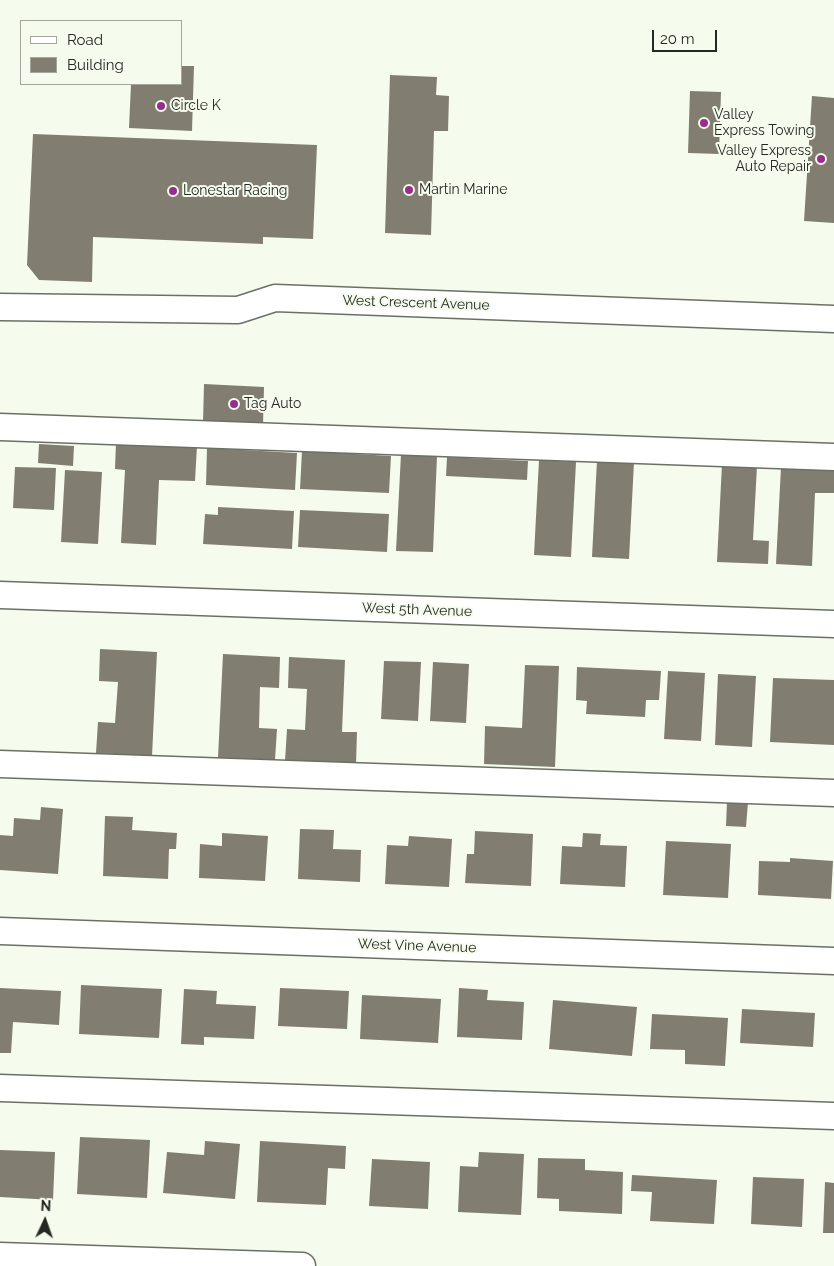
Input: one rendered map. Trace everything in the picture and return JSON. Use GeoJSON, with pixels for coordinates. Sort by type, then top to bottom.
{"type":"FeatureCollection","features":[{"type":"Feature","properties":{"kind":"street","name":"West Crescent Avenue"},"geometry":{"type":"LineString","coordinates":[[0,307],[238,310],[275,298],[834,319]]}},
{"type":"Feature","properties":{"kind":"street"},"geometry":{"type":"LineString","coordinates":[[0,427],[834,457]]}},
{"type":"Feature","properties":{"kind":"street","name":"West 5th Avenue"},"geometry":{"type":"LineString","coordinates":[[0,595],[834,624]]}},
{"type":"Feature","properties":{"kind":"street"},"geometry":{"type":"LineString","coordinates":[[0,764],[834,792]]}},
{"type":"Feature","properties":{"kind":"street","name":"West Vine Avenue"},"geometry":{"type":"LineString","coordinates":[[0,931],[834,961]]}},
{"type":"Feature","properties":{"kind":"street"},"geometry":{"type":"LineString","coordinates":[[0,1088],[834,1116]]}},
{"type":"Feature","properties":{"kind":"street"},"geometry":{"type":"LineString","coordinates":[[0,1256],[302,1266]]}},
{"type":"Feature","properties":{"kind":"building","name":"Circle K"},"geometry":{"type":"Polygon","coordinates":[[[182,66],[194,66],[192,131],[129,128],[131,85],[182,85],[182,66]]]}},
{"type":"Feature","properties":{"kind":"building","name":"Martin Marine"},"geometry":{"type":"Polygon","coordinates":[[[390,75],[437,77],[436,95],[449,96],[448,131],[434,131],[431,235],[385,233],[390,75]]]}},
{"type":"Feature","properties":{"kind":"building","name":"Valley Express Towing"},"geometry":{"type":"Polygon","coordinates":[[[690,91],[721,92],[719,154],[688,153],[690,91]]]}},
{"type":"Feature","properties":{"kind":"building","name":"Valley Express Auto Repair"},"geometry":{"type":"Polygon","coordinates":[[[812,96],[834,98],[834,223],[804,221],[812,96]]]}},
{"type":"Feature","properties":{"kind":"building","name":"Lonestar Racing"},"geometry":{"type":"Polygon","coordinates":[[[33,134],[317,145],[313,239],[263,237],[263,244],[93,237],[92,282],[39,280],[27,265],[33,134]]]}},
{"type":"Feature","properties":{"kind":"building","name":"Tag Auto"},"geometry":{"type":"Polygon","coordinates":[[[204,384],[264,387],[263,425],[203,422],[204,384]]]}},
{"type":"Feature","properties":{"kind":"building"},"geometry":{"type":"Polygon","coordinates":[[[116,442],[197,446],[195,481],[159,480],[156,545],[121,543],[125,470],[115,469],[116,442]]]}},
{"type":"Feature","properties":{"kind":"building"},"geometry":{"type":"Polygon","coordinates":[[[39,444],[74,446],[73,466],[38,463],[39,444]]]}},
{"type":"Feature","properties":{"kind":"building"},"geometry":{"type":"Polygon","coordinates":[[[207,448],[297,453],[295,490],[206,485],[207,448]]]}},
{"type":"Feature","properties":{"kind":"building"},"geometry":{"type":"Polygon","coordinates":[[[302,451],[391,456],[389,493],[300,489],[302,451]]]}},
{"type":"Feature","properties":{"kind":"building"},"geometry":{"type":"Polygon","coordinates":[[[401,454],[437,456],[433,552],[396,551],[401,454]]]}},
{"type":"Feature","properties":{"kind":"building"},"geometry":{"type":"Polygon","coordinates":[[[447,457],[528,461],[527,480],[446,476],[447,457]]]}},
{"type":"Feature","properties":{"kind":"building"},"geometry":{"type":"Polygon","coordinates":[[[539,460],[576,462],[571,557],[534,555],[539,460]]]}},
{"type":"Feature","properties":{"kind":"building"},"geometry":{"type":"Polygon","coordinates":[[[597,460],[634,462],[629,559],[592,557],[597,460]]]}},
{"type":"Feature","properties":{"kind":"building"},"geometry":{"type":"Polygon","coordinates":[[[722,464],[757,466],[753,540],[769,541],[768,564],[717,562],[722,464]]]}},
{"type":"Feature","properties":{"kind":"building"},"geometry":{"type":"Polygon","coordinates":[[[15,467],[56,468],[54,510],[13,508],[15,467]]]}},
{"type":"Feature","properties":{"kind":"building"},"geometry":{"type":"Polygon","coordinates":[[[781,467],[834,469],[834,493],[815,493],[812,566],[776,564],[781,467]]]}},
{"type":"Feature","properties":{"kind":"building"},"geometry":{"type":"Polygon","coordinates":[[[65,470],[102,472],[98,544],[61,542],[65,470]]]}},
{"type":"Feature","properties":{"kind":"building"},"geometry":{"type":"Polygon","coordinates":[[[218,507],[294,511],[292,549],[203,544],[205,514],[218,515],[218,507]]]}},
{"type":"Feature","properties":{"kind":"building"},"geometry":{"type":"Polygon","coordinates":[[[300,510],[389,514],[387,552],[298,547],[300,510]]]}},
{"type":"Feature","properties":{"kind":"building"},"geometry":{"type":"Polygon","coordinates":[[[100,649],[157,652],[152,756],[96,753],[98,722],[115,723],[118,682],[99,681],[100,649]]]}},
{"type":"Feature","properties":{"kind":"building"},"geometry":{"type":"Polygon","coordinates":[[[223,654],[280,657],[279,688],[260,687],[259,728],[277,729],[275,760],[218,758],[223,654]]]}},
{"type":"Feature","properties":{"kind":"building"},"geometry":{"type":"Polygon","coordinates":[[[289,657],[345,660],[342,732],[357,732],[356,764],[285,761],[287,729],[305,730],[307,689],[288,688],[289,657]]]}},
{"type":"Feature","properties":{"kind":"building"},"geometry":{"type":"Polygon","coordinates":[[[384,661],[421,662],[418,721],[381,719],[384,661]]]}},
{"type":"Feature","properties":{"kind":"building"},"geometry":{"type":"Polygon","coordinates":[[[433,662],[469,664],[466,723],[430,721],[433,662]]]}},
{"type":"Feature","properties":{"kind":"building"},"geometry":{"type":"Polygon","coordinates":[[[525,665],[559,666],[555,767],[484,764],[485,726],[522,728],[525,665]]]}},
{"type":"Feature","properties":{"kind":"building"},"geometry":{"type":"Polygon","coordinates":[[[577,667],[661,671],[659,700],[646,700],[645,717],[586,714],[587,701],[576,700],[577,667]]]}},
{"type":"Feature","properties":{"kind":"building"},"geometry":{"type":"Polygon","coordinates":[[[668,671],[705,673],[701,741],[664,739],[668,671]]]}},
{"type":"Feature","properties":{"kind":"building"},"geometry":{"type":"Polygon","coordinates":[[[718,674],[756,676],[752,747],[715,745],[718,674]]]}},
{"type":"Feature","properties":{"kind":"building"},"geometry":{"type":"Polygon","coordinates":[[[773,678],[834,680],[834,745],[770,742],[773,678]]]}},
{"type":"Feature","properties":{"kind":"building"},"geometry":{"type":"Polygon","coordinates":[[[727,801],[748,802],[746,827],[726,826],[727,801]]]}},
{"type":"Feature","properties":{"kind":"building"},"geometry":{"type":"Polygon","coordinates":[[[41,807],[63,809],[58,874],[0,870],[0,835],[13,836],[14,818],[40,820],[41,807]]]}},
{"type":"Feature","properties":{"kind":"building"},"geometry":{"type":"Polygon","coordinates":[[[105,816],[133,817],[132,830],[177,833],[176,849],[169,849],[168,879],[103,876],[105,816]]]}},
{"type":"Feature","properties":{"kind":"building"},"geometry":{"type":"Polygon","coordinates":[[[300,829],[334,830],[333,849],[361,850],[360,882],[298,879],[300,829]]]}},
{"type":"Feature","properties":{"kind":"building"},"geometry":{"type":"Polygon","coordinates":[[[475,831],[533,834],[531,886],[465,883],[467,854],[474,854],[475,831]]]}},
{"type":"Feature","properties":{"kind":"building"},"geometry":{"type":"Polygon","coordinates":[[[222,833],[268,836],[265,881],[199,878],[200,844],[222,846],[222,833]]]}},
{"type":"Feature","properties":{"kind":"building"},"geometry":{"type":"Polygon","coordinates":[[[583,833],[601,834],[600,845],[627,846],[625,887],[560,884],[562,846],[582,847],[583,833]]]}},
{"type":"Feature","properties":{"kind":"building"},"geometry":{"type":"Polygon","coordinates":[[[409,836],[452,839],[449,887],[385,884],[387,845],[408,846],[409,836]]]}},
{"type":"Feature","properties":{"kind":"building"},"geometry":{"type":"Polygon","coordinates":[[[666,841],[731,844],[728,898],[663,895],[666,841]]]}},
{"type":"Feature","properties":{"kind":"building"},"geometry":{"type":"Polygon","coordinates":[[[790,858],[833,861],[831,899],[758,895],[759,861],[790,862],[790,858]]]}},
{"type":"Feature","properties":{"kind":"building"},"geometry":{"type":"Polygon","coordinates":[[[81,985],[162,989],[159,1038],[79,1034],[81,985]]]}},
{"type":"Feature","properties":{"kind":"building"},"geometry":{"type":"Polygon","coordinates":[[[0,988],[61,991],[59,1025],[13,1022],[11,1053],[0,1053],[0,988]]]}},
{"type":"Feature","properties":{"kind":"building"},"geometry":{"type":"Polygon","coordinates":[[[280,988],[349,991],[347,1029],[278,1026],[280,988]]]}},
{"type":"Feature","properties":{"kind":"building"},"geometry":{"type":"Polygon","coordinates":[[[459,988],[488,990],[487,1000],[524,1002],[522,1040],[457,1037],[459,988]]]}},
{"type":"Feature","properties":{"kind":"building"},"geometry":{"type":"Polygon","coordinates":[[[184,989],[217,991],[216,1004],[256,1006],[254,1039],[204,1037],[204,1045],[181,1044],[184,989]]]}},
{"type":"Feature","properties":{"kind":"building"},"geometry":{"type":"Polygon","coordinates":[[[362,995],[441,999],[438,1043],[360,1039],[362,995]]]}},
{"type":"Feature","properties":{"kind":"building"},"geometry":{"type":"Polygon","coordinates":[[[553,1000],[637,1007],[632,1056],[549,1049],[553,1000]]]}},
{"type":"Feature","properties":{"kind":"building"},"geometry":{"type":"Polygon","coordinates":[[[742,1009],[815,1013],[813,1047],[740,1043],[742,1009]]]}},
{"type":"Feature","properties":{"kind":"building"},"geometry":{"type":"Polygon","coordinates":[[[652,1014],[728,1018],[725,1066],[685,1064],[685,1050],[650,1049],[652,1014]]]}},
{"type":"Feature","properties":{"kind":"building"},"geometry":{"type":"Polygon","coordinates":[[[80,1137],[150,1140],[147,1198],[77,1194],[80,1137]]]}},
{"type":"Feature","properties":{"kind":"building"},"geometry":{"type":"Polygon","coordinates":[[[205,1141],[240,1144],[235,1199],[163,1193],[167,1152],[204,1155],[205,1141]]]}},
{"type":"Feature","properties":{"kind":"building"},"geometry":{"type":"Polygon","coordinates":[[[260,1141],[346,1146],[345,1169],[328,1168],[326,1205],[257,1202],[260,1141]]]}},
{"type":"Feature","properties":{"kind":"building"},"geometry":{"type":"Polygon","coordinates":[[[0,1150],[55,1152],[53,1200],[0,1197],[0,1150]]]}},
{"type":"Feature","properties":{"kind":"building"},"geometry":{"type":"Polygon","coordinates":[[[479,1152],[524,1154],[521,1215],[458,1212],[460,1166],[478,1167],[479,1152]]]}},
{"type":"Feature","properties":{"kind":"building"},"geometry":{"type":"Polygon","coordinates":[[[538,1158],[585,1159],[585,1170],[623,1172],[622,1214],[559,1211],[559,1199],[537,1198],[538,1158]]]}},
{"type":"Feature","properties":{"kind":"building"},"geometry":{"type":"Polygon","coordinates":[[[372,1159],[430,1162],[428,1209],[369,1206],[372,1159]]]}},
{"type":"Feature","properties":{"kind":"building"},"geometry":{"type":"Polygon","coordinates":[[[632,1175],[717,1180],[714,1224],[650,1221],[652,1192],[631,1191],[632,1175]]]}},
{"type":"Feature","properties":{"kind":"building"},"geometry":{"type":"Polygon","coordinates":[[[753,1177],[804,1179],[802,1227],[751,1224],[753,1177]]]}},
{"type":"Feature","properties":{"kind":"building"},"geometry":{"type":"Polygon","coordinates":[[[825,1182],[834,1183],[834,1233],[823,1233],[825,1182]]]}},
{"type":"Feature","properties":{"kind":"place","name":"Circle K"},"geometry":{"type":"Point","coordinates":[161,106]}},
{"type":"Feature","properties":{"kind":"place","name":"Valley Express Towing"},"geometry":{"type":"Point","coordinates":[704,123]}},
{"type":"Feature","properties":{"kind":"place","name":"Valley Express Auto Repair"},"geometry":{"type":"Point","coordinates":[821,159]}},
{"type":"Feature","properties":{"kind":"place","name":"Martin Marine"},"geometry":{"type":"Point","coordinates":[409,190]}},
{"type":"Feature","properties":{"kind":"place","name":"Lonestar Racing"},"geometry":{"type":"Point","coordinates":[173,191]}},
{"type":"Feature","properties":{"kind":"place","name":"Tag Auto"},"geometry":{"type":"Point","coordinates":[234,404]}}]}
